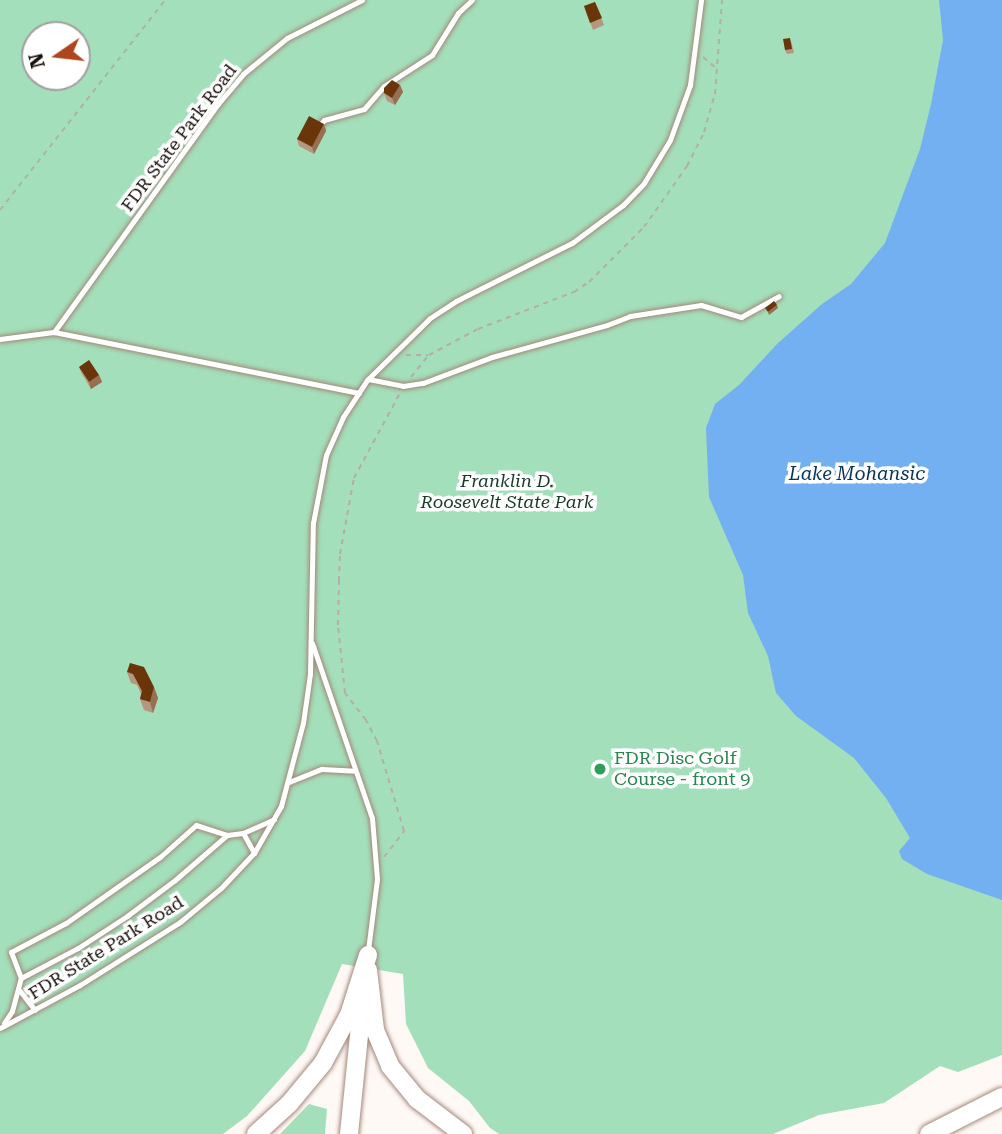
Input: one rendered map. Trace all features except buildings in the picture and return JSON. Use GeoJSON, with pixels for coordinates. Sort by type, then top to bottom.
{"type":"FeatureCollection","features":[{"type":"Feature","properties":{"kind":"highway"},"geometry":{"type":"LineString","coordinates":[[256,1134],[301,1091],[328,1055],[349,1015],[368,955]]}},
{"type":"Feature","properties":{"kind":"highway"},"geometry":{"type":"LineString","coordinates":[[349,1134],[368,955]]}},
{"type":"Feature","properties":{"kind":"highway"},"geometry":{"type":"LineString","coordinates":[[368,955],[373,1021],[390,1066],[417,1099],[463,1134]]}},
{"type":"Feature","properties":{"kind":"highway"},"geometry":{"type":"LineString","coordinates":[[929,1134],[1002,1097]]}},
{"type":"Feature","properties":{"kind":"lane","name":"FDR State Park Road"},"geometry":{"type":"LineString","coordinates":[[54,332],[218,104],[243,74],[287,38],[362,0]]}},
{"type":"Feature","properties":{"kind":"lane"},"geometry":{"type":"LineString","coordinates":[[317,128],[324,120],[364,109],[384,86],[432,55],[458,13],[472,0]]}},
{"type":"Feature","properties":{"kind":"lane","name":"FDR State Park Road"},"geometry":{"type":"LineString","coordinates":[[1,1027],[35,1010],[180,922],[221,888],[254,853],[274,819],[289,782],[309,691],[313,523],[326,455],[343,417],[369,379],[390,355],[430,318],[456,301],[572,243],[623,205],[657,166],[670,140],[690,85],[696,56],[701,0]]}},
{"type":"Feature","properties":{"kind":"lane"},"geometry":{"type":"LineString","coordinates":[[369,379],[384,384],[424,383],[492,357],[607,326],[630,316],[701,305],[741,317],[779,296]]}},
{"type":"Feature","properties":{"kind":"lane"},"geometry":{"type":"LineString","coordinates":[[0,339],[54,332],[359,393]]}},
{"type":"Feature","properties":{"kind":"lane","name":"FDR State Park Road"},"geometry":{"type":"LineString","coordinates":[[310,636],[372,818],[377,866],[368,955]]}},
{"type":"Feature","properties":{"kind":"lane"},"geometry":{"type":"LineString","coordinates":[[289,782],[322,769],[341,768],[355,771]]}},
{"type":"Feature","properties":{"kind":"lane"},"geometry":{"type":"LineString","coordinates":[[1,1027],[20,990],[21,978],[11,952],[66,923],[159,857],[196,825],[227,835],[243,833],[274,819]]}},
{"type":"Feature","properties":{"kind":"lane"},"geometry":{"type":"LineString","coordinates":[[243,833],[254,853]]}},
{"type":"Feature","properties":{"kind":"lane"},"geometry":{"type":"LineString","coordinates":[[21,978],[127,916],[176,880],[227,835]]}},
{"type":"Feature","properties":{"kind":"lane"},"geometry":{"type":"LineString","coordinates":[[20,990],[35,1010]]}},
{"type":"Feature","properties":{"kind":"path"},"geometry":{"type":"LineString","coordinates":[[0,210],[165,0]]}},
{"type":"Feature","properties":{"kind":"path"},"geometry":{"type":"LineString","coordinates":[[377,866],[404,831],[377,741],[366,720],[345,694],[338,625],[340,554],[354,478],[404,385],[429,355],[478,329],[574,292],[589,282],[644,227],[695,152],[715,94],[722,0]]}},
{"type":"Feature","properties":{"kind":"path"},"geometry":{"type":"LineString","coordinates":[[696,56],[708,59],[717,69]]}},
{"type":"Feature","properties":{"kind":"path"},"geometry":{"type":"LineString","coordinates":[[390,355],[429,355]]}},
{"type":"Feature","properties":{"kind":"green space","name":"Franklin D. Roosevelt State Park"},"geometry":{"type":"Polygon","coordinates":[[[0,0],[1002,0],[1002,1055],[958,1072],[940,1066],[884,1103],[819,1115],[773,1134],[499,1134],[490,1128],[469,1101],[428,1068],[406,1024],[403,974],[342,964],[305,1051],[247,1116],[223,1134],[0,1134],[0,0]]]}},
{"type":"Feature","properties":{"kind":"green space"},"geometry":{"type":"Polygon","coordinates":[[[309,1104],[327,1109],[325,1134],[280,1134],[309,1104]]]}},
{"type":"Feature","properties":{"kind":"water","name":"Lake Mohansic"},"geometry":{"type":"Polygon","coordinates":[[[939,0],[1002,0],[1002,900],[927,874],[902,859],[899,851],[910,838],[886,798],[854,758],[796,716],[776,693],[768,656],[748,613],[743,575],[709,497],[706,428],[715,404],[739,385],[777,344],[822,304],[851,284],[885,243],[920,149],[931,104],[943,40],[939,0]]]}},
{"type":"Feature","properties":{"kind":"place","name":"FDR Disc Golf Course - front 9"},"geometry":{"type":"Point","coordinates":[600,769]}}]}
